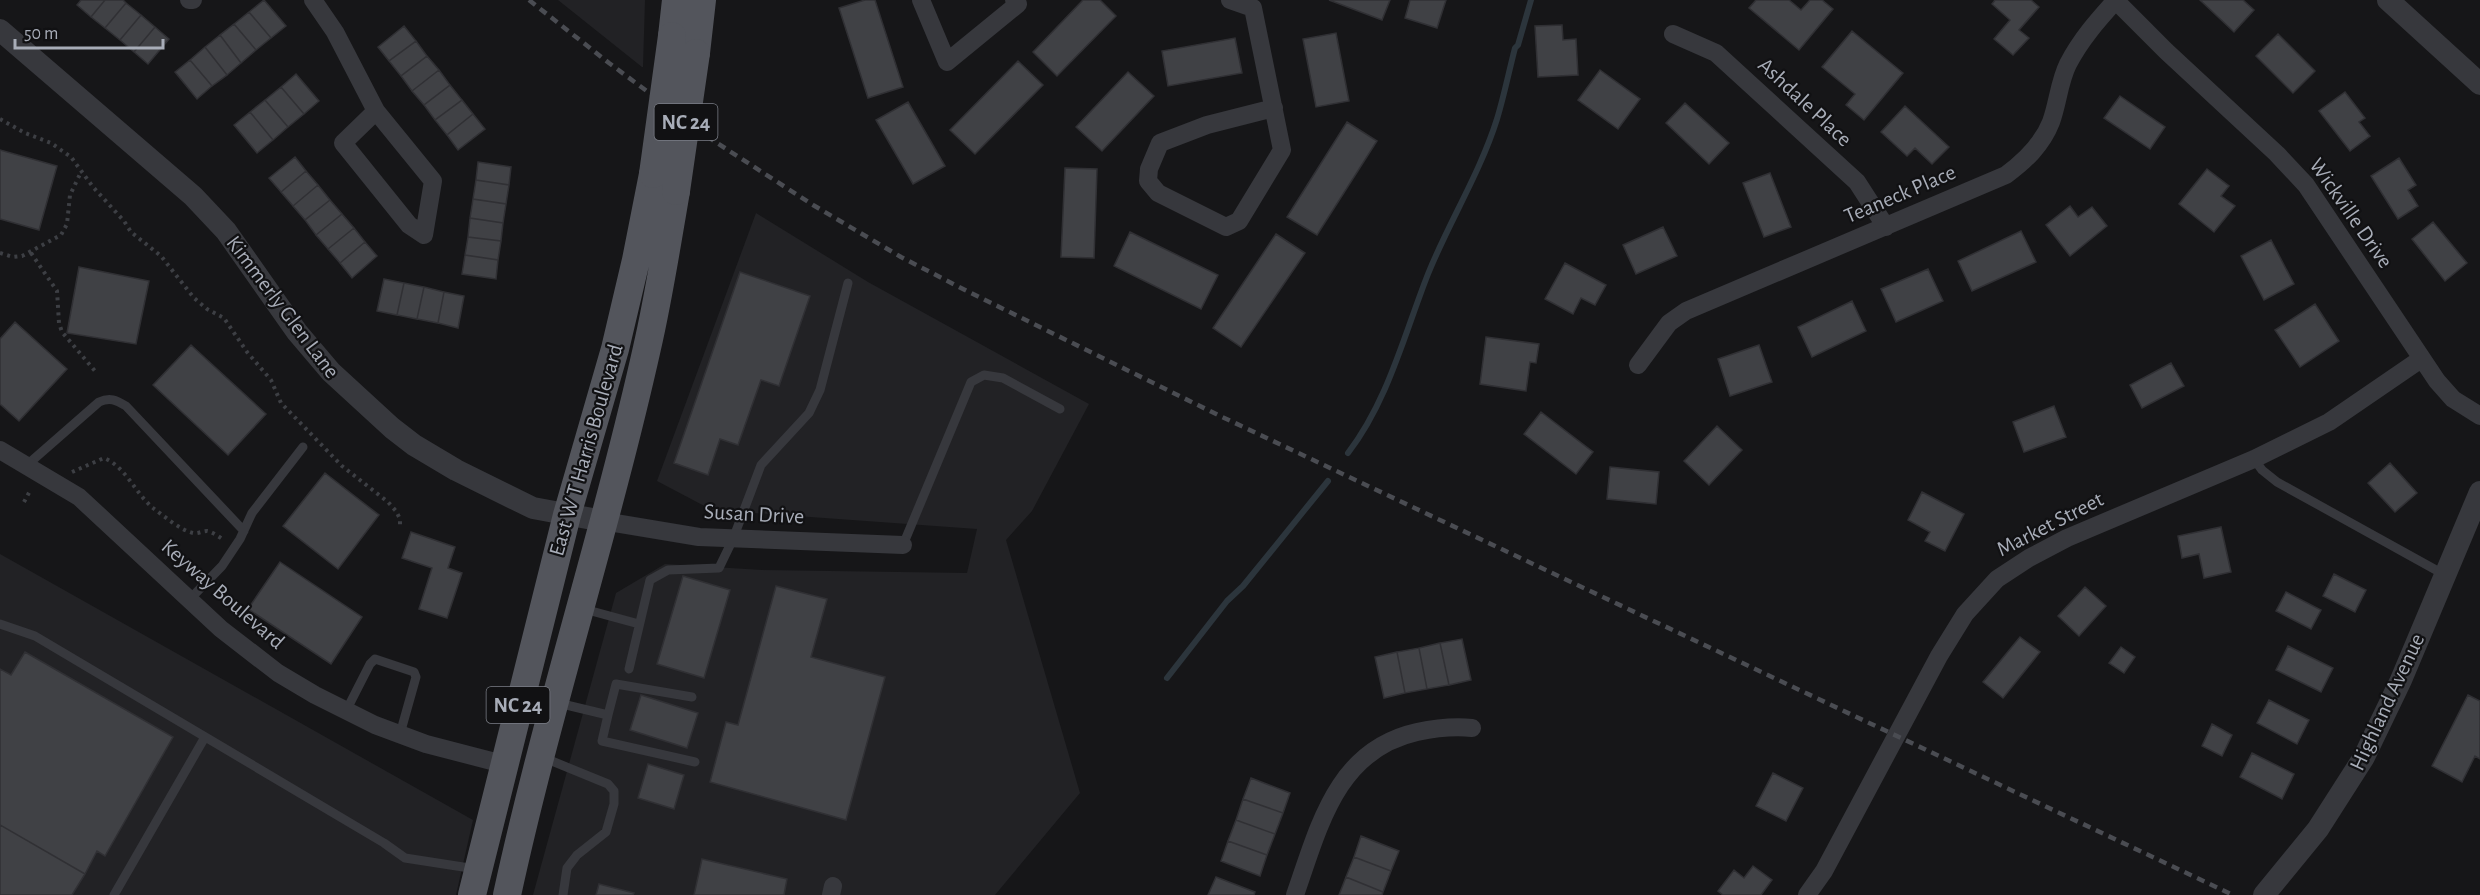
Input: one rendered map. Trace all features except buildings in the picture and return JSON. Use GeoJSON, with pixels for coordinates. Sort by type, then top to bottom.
{"type":"FeatureCollection","features":[{"type":"Feature","properties":{"kind":"main road","name":"East W T Harris Boulevard"},"geometry":{"type":"LineString","coordinates":[[474,882],[567,515],[615,349],[636,260],[653,174],[676,0]]}},
{"type":"Feature","properties":{"kind":"main road","name":"East W T Harris Boulevard"},"geometry":{"type":"LineString","coordinates":[[507,895],[540,756],[581,608],[648,347],[676,191],[702,0]]}},
{"type":"Feature","properties":{"kind":"street"},"geometry":{"type":"LineString","coordinates":[[314,0],[335,33],[375,111],[433,181],[424,235],[409,225],[343,143],[375,111]]}},
{"type":"Feature","properties":{"kind":"street"},"geometry":{"type":"LineString","coordinates":[[921,0],[947,62],[1017,4],[1014,0]]}},
{"type":"Feature","properties":{"kind":"street"},"geometry":{"type":"LineString","coordinates":[[1230,0],[1248,2],[1253,8],[1274,108],[1282,150],[1239,221],[1226,227],[1158,193],[1148,181],[1149,169],[1160,143],[1207,125],[1274,108]]}},
{"type":"Feature","properties":{"kind":"street","name":"Teaneck Place"},"geometry":{"type":"LineString","coordinates":[[1638,365],[1669,323],[1686,311],[2006,175],[2023,162],[2039,144],[2051,123],[2067,66],[2082,40],[2115,0]]}},
{"type":"Feature","properties":{"kind":"street","name":"Wickville Drive"},"geometry":{"type":"LineString","coordinates":[[2115,0],[2166,51],[2277,154],[2306,185],[2421,359],[2453,399],[2480,416]]}},
{"type":"Feature","properties":{"kind":"street"},"geometry":{"type":"LineString","coordinates":[[2388,0],[2480,84]]}},
{"type":"Feature","properties":{"kind":"street","name":"Kimmerly Glen Lane"},"geometry":{"type":"LineString","coordinates":[[0,30],[194,196],[226,231],[297,332],[331,372],[392,428],[414,445],[465,474],[533,508],[603,521]]}},
{"type":"Feature","properties":{"kind":"street","name":"Ashdale Place"},"geometry":{"type":"LineString","coordinates":[[1673,34],[1716,53],[1857,182],[1886,227]]}},
{"type":"Feature","properties":{"kind":"street","name":"Market Street"},"geometry":{"type":"LineString","coordinates":[[1807,895],[1824,871],[1939,656],[1965,614],[1986,590],[2028,558],[2067,538],[2254,459],[2329,422],[2421,359]]}},
{"type":"Feature","properties":{"kind":"street","name":"Keyway Boulevard"},"geometry":{"type":"LineString","coordinates":[[0,450],[79,497],[189,600],[251,654],[315,695],[375,725],[426,744],[503,764]]}},
{"type":"Feature","properties":{"kind":"street","name":"Highland Avenue"},"geometry":{"type":"LineString","coordinates":[[2264,895],[2319,829],[2364,757],[2401,680],[2480,492]]}},
{"type":"Feature","properties":{"kind":"street","name":"Susan Drive"},"geometry":{"type":"LineString","coordinates":[[603,521],[699,537],[903,545]]}},
{"type":"Feature","properties":{"kind":"street"},"geometry":{"type":"LineString","coordinates":[[1295,895],[1330,801],[1340,783],[1355,765],[1378,747],[1401,736],[1437,728],[1472,728]]}},
{"type":"Feature","properties":{"kind":"lane"},"geometry":{"type":"LineString","coordinates":[[629,669],[650,579],[668,570],[719,568],[733,539],[761,465],[809,414],[820,390],[848,283]]}},
{"type":"Feature","properties":{"kind":"lane"},"geometry":{"type":"LineString","coordinates":[[903,545],[971,382],[984,375],[1003,378],[1060,409]]}},
{"type":"Feature","properties":{"kind":"lane"},"geometry":{"type":"LineString","coordinates":[[27,465],[99,402],[106,399],[115,400],[126,406],[244,531]]}},
{"type":"Feature","properties":{"kind":"lane"},"geometry":{"type":"LineString","coordinates":[[189,600],[222,566],[256,507],[303,447]]}},
{"type":"Feature","properties":{"kind":"lane"},"geometry":{"type":"LineString","coordinates":[[2254,459],[2262,470],[2277,482],[2445,575]]}},
{"type":"Feature","properties":{"kind":"lane"},"geometry":{"type":"LineString","coordinates":[[581,608],[639,624]]}},
{"type":"Feature","properties":{"kind":"lane"},"geometry":{"type":"LineString","coordinates":[[0,624],[35,636],[374,837],[405,858],[474,882]]}},
{"type":"Feature","properties":{"kind":"lane"},"geometry":{"type":"LineString","coordinates":[[346,711],[370,664],[375,659],[414,672],[416,677],[400,734]]}},
{"type":"Feature","properties":{"kind":"lane"},"geometry":{"type":"LineString","coordinates":[[692,698],[616,684],[602,741],[695,762]]}},
{"type":"Feature","properties":{"kind":"lane"},"geometry":{"type":"LineString","coordinates":[[555,703],[608,715]]}},
{"type":"Feature","properties":{"kind":"lane"},"geometry":{"type":"LineString","coordinates":[[114,895],[205,737]]}},
{"type":"Feature","properties":{"kind":"lane"},"geometry":{"type":"LineString","coordinates":[[540,756],[608,784],[614,791],[614,804],[606,832],[577,855],[567,868],[563,895]]}},
{"type":"Feature","properties":{"kind":"path"},"geometry":{"type":"LineString","coordinates":[[0,119],[25,133],[62,148],[131,232],[161,256],[194,298],[207,309],[224,318],[247,352],[271,380],[281,403],[342,466],[396,511],[400,525]]}},
{"type":"Feature","properties":{"kind":"path"},"geometry":{"type":"LineString","coordinates":[[0,253],[13,257],[31,253],[64,231],[70,195],[81,172]]}},
{"type":"Feature","properties":{"kind":"path"},"geometry":{"type":"LineString","coordinates":[[31,253],[57,291],[59,323],[62,332],[95,371]]}},
{"type":"Feature","properties":{"kind":"path"},"geometry":{"type":"LineString","coordinates":[[68,474],[104,458],[119,466],[134,489],[185,530],[196,534],[209,531],[225,540]]}},
{"type":"Feature","properties":{"kind":"shaded area"},"geometry":{"type":"Polygon","coordinates":[[[558,0],[645,0],[643,67],[642,67],[558,0]]]}},
{"type":"Feature","properties":{"kind":"shaded area"},"geometry":{"type":"Polygon","coordinates":[[[756,213],[868,282],[1089,404],[1032,511],[1006,540],[1080,793],[995,895],[533,895],[616,593],[665,564],[762,570],[967,573],[977,529],[712,510],[657,481],[756,213]]]}},
{"type":"Feature","properties":{"kind":"shaded area"},"geometry":{"type":"Polygon","coordinates":[[[0,554],[473,820],[456,895],[0,895],[0,554]]]}},
{"type":"Feature","properties":{"kind":"waterway"},"geometry":{"type":"LineString","coordinates":[[1348,453],[1362,433],[1385,390],[1428,274],[1490,139],[1531,0]]}},
{"type":"Feature","properties":{"kind":"waterway"},"geometry":{"type":"LineString","coordinates":[[1167,678],[1227,601],[1243,586],[1328,481]]}},
{"type":"Feature","properties":{"kind":"railway"},"geometry":{"type":"LineString","coordinates":[[529,0],[714,141],[813,205],[901,257],[1218,415],[2233,895]]}}]}
